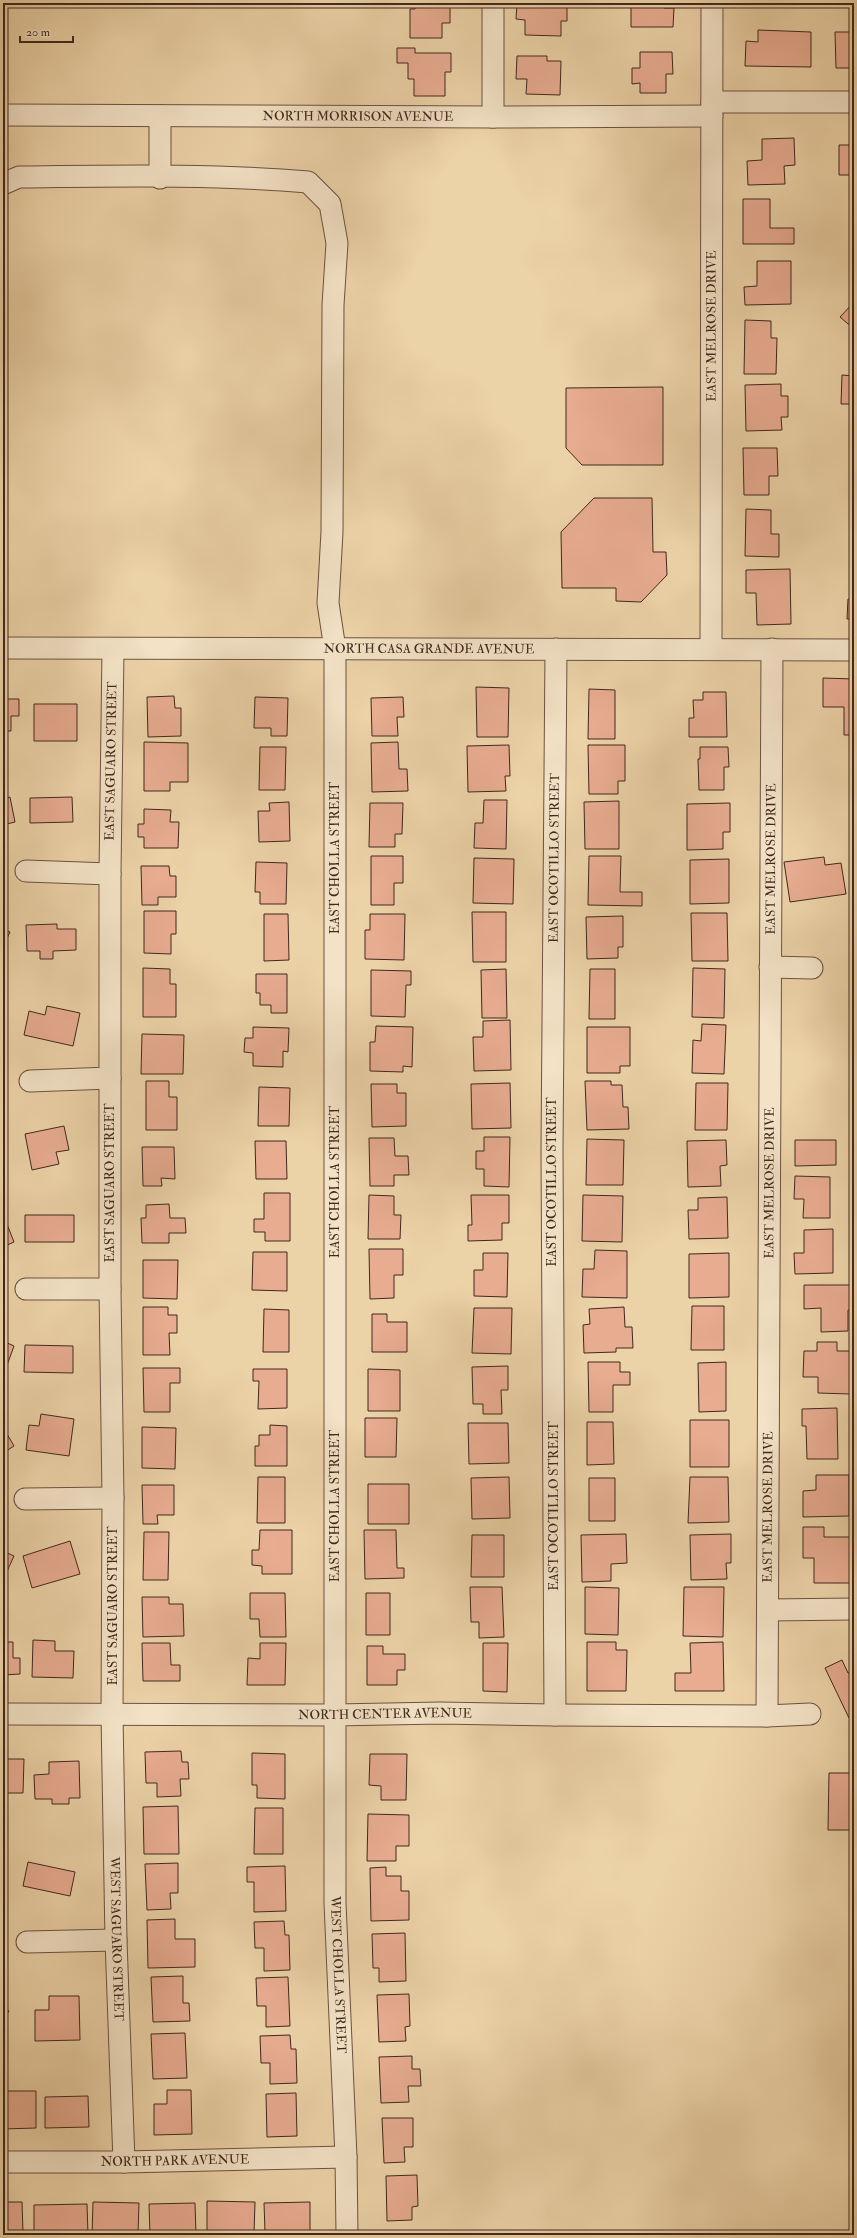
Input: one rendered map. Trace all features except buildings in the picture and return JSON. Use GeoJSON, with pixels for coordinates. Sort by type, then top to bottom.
{"type":"FeatureCollection","features":[{"type":"Feature","properties":{"kind":"street"},"geometry":{"type":"LineString","coordinates":[[492,117],[493,3]]}},
{"type":"Feature","properties":{"kind":"street","name":"EAST MELROSE DRIVE"},"geometry":{"type":"LineString","coordinates":[[711,649],[712,3]]}},
{"type":"Feature","properties":{"kind":"street","name":"NORTH MORRISON AVENUE"},"geometry":{"type":"LineString","coordinates":[[3,115],[492,117],[854,102]]}},
{"type":"Feature","properties":{"kind":"street"},"geometry":{"type":"LineString","coordinates":[[160,116],[160,178]]}},
{"type":"Feature","properties":{"kind":"street","name":"EAST CHOLLA STREET"},"geometry":{"type":"LineString","coordinates":[[3,184],[19,178],[132,176],[160,178],[250,177],[308,182],[330,204],[336,243],[333,305],[332,532],[328,603],[334,649],[335,1715]]}},
{"type":"Feature","properties":{"kind":"street","name":"NORTH CASA GRANDE AVENUE"},"geometry":{"type":"LineString","coordinates":[[3,648],[854,650]]}},
{"type":"Feature","properties":{"kind":"street","name":"EAST SAGUARO STREET"},"geometry":{"type":"LineString","coordinates":[[112,1715],[113,1498],[110,1289],[110,874],[113,649]]}},
{"type":"Feature","properties":{"kind":"street","name":"EAST OCOTILLO STREET"},"geometry":{"type":"LineString","coordinates":[[555,1716],[552,1150],[556,649]]}},
{"type":"Feature","properties":{"kind":"street","name":"EAST MELROSE DRIVE"},"geometry":{"type":"LineString","coordinates":[[767,1716],[772,649]]}},
{"type":"Feature","properties":{"kind":"street"},"geometry":{"type":"LineString","coordinates":[[26,871],[110,874]]}},
{"type":"Feature","properties":{"kind":"street"},"geometry":{"type":"LineString","coordinates":[[770,967],[812,968]]}},
{"type":"Feature","properties":{"kind":"street"},"geometry":{"type":"LineString","coordinates":[[30,1081],[110,1078]]}},
{"type":"Feature","properties":{"kind":"street"},"geometry":{"type":"LineString","coordinates":[[26,1289],[110,1289]]}},
{"type":"Feature","properties":{"kind":"street"},"geometry":{"type":"LineString","coordinates":[[25,1499],[113,1498]]}},
{"type":"Feature","properties":{"kind":"street"},"geometry":{"type":"LineString","coordinates":[[768,1610],[854,1609]]}},
{"type":"Feature","properties":{"kind":"street","name":"NORTH CENTER AVENUE"},"geometry":{"type":"LineString","coordinates":[[3,1714],[335,1715],[440,1713],[555,1716],[767,1716],[810,1714]]}},
{"type":"Feature","properties":{"kind":"street","name":"WEST SAGUARO STREET"},"geometry":{"type":"LineString","coordinates":[[112,1715],[116,1940],[124,2162]]}},
{"type":"Feature","properties":{"kind":"street","name":"WEST CHOLLA STREET"},"geometry":{"type":"LineString","coordinates":[[335,1715],[334,1903],[346,2157],[347,2235]]}},
{"type":"Feature","properties":{"kind":"street"},"geometry":{"type":"LineString","coordinates":[[27,1942],[116,1940]]}},
{"type":"Feature","properties":{"kind":"street","name":"NORTH PARK AVENUE"},"geometry":{"type":"LineString","coordinates":[[3,2162],[124,2162],[346,2157]]}}]}
